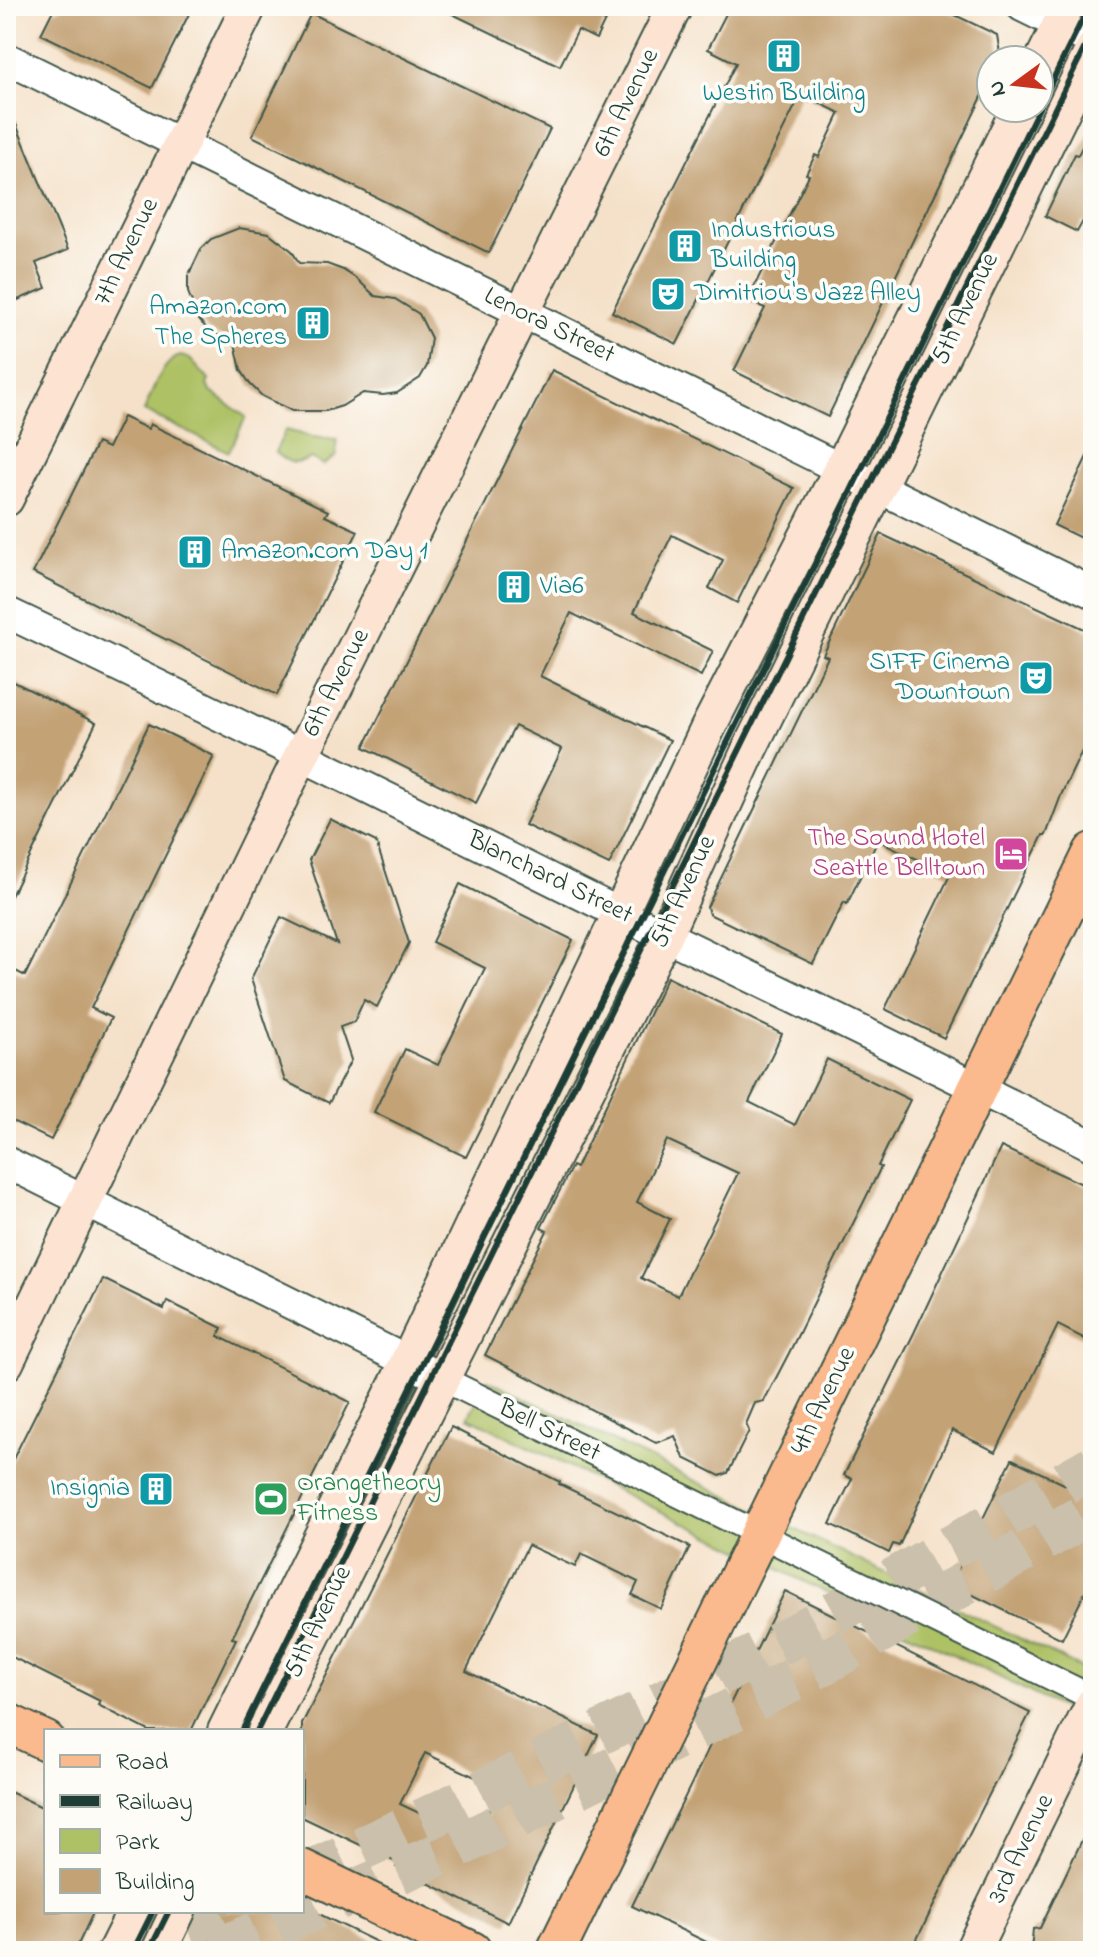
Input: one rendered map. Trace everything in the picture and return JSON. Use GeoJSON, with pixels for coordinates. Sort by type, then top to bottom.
{"type":"FeatureCollection","features":[{"type":"Feature","properties":{"kind":"main road","name":"7th Avenue"},"geometry":{"type":"LineString","coordinates":[[6,499],[249,6]]}},
{"type":"Feature","properties":{"kind":"main road","name":"6th Avenue"},"geometry":{"type":"LineString","coordinates":[[6,1363],[302,754],[675,6]]}},
{"type":"Feature","properties":{"kind":"main road"},"geometry":{"type":"LineString","coordinates":[[1050,44],[1064,15]]}},
{"type":"Feature","properties":{"kind":"main road","name":"5th Avenue"},"geometry":{"type":"LineString","coordinates":[[266,1729],[665,935],[749,750],[1093,49]]}},
{"type":"Feature","properties":{"kind":"main road","name":"5th Avenue"},"geometry":{"type":"LineString","coordinates":[[226,1729],[408,1361],[708,728],[841,469],[1011,124]]}},
{"type":"Feature","properties":{"kind":"main road","name":"4th Avenue"},"geometry":{"type":"LineString","coordinates":[[556,1951],[1093,852]]}},
{"type":"Feature","properties":{"kind":"main road","name":"3rd Avenue"},"geometry":{"type":"LineString","coordinates":[[972,1951],[1093,1701]]}},
{"type":"Feature","properties":{"kind":"main road"},"geometry":{"type":"LineString","coordinates":[[6,1722],[44,1740]]}},
{"type":"Feature","properties":{"kind":"main road"},"geometry":{"type":"LineString","coordinates":[[304,1870],[472,1951]]}},
{"type":"Feature","properties":{"kind":"main road"},"geometry":{"type":"LineString","coordinates":[[115,1951],[134,1913]]}},
{"type":"Feature","properties":{"kind":"main road"},"geometry":{"type":"LineString","coordinates":[[159,1951],[177,1913]]}},
{"type":"Feature","properties":{"kind":"street"},"geometry":{"type":"LineString","coordinates":[[1022,6],[1064,15],[1093,41]]}},
{"type":"Feature","properties":{"kind":"street","name":"Lenora Street"},"geometry":{"type":"LineString","coordinates":[[6,58],[1093,593]]}},
{"type":"Feature","properties":{"kind":"street","name":"Blanchard Street"},"geometry":{"type":"LineString","coordinates":[[6,612],[302,754],[1093,1146]]}},
{"type":"Feature","properties":{"kind":"street","name":"Bell Street"},"geometry":{"type":"LineString","coordinates":[[6,1162],[1093,1701]]}},
{"type":"Feature","properties":{"kind":"green space"},"geometry":{"type":"Polygon","coordinates":[[[181,356],[190,359],[209,380],[207,385],[210,391],[246,417],[229,452],[144,411],[163,371],[181,356]]]}},
{"type":"Feature","properties":{"kind":"green space"},"geometry":{"type":"Polygon","coordinates":[[[286,430],[337,440],[336,456],[323,465],[311,458],[296,463],[288,461],[275,452],[286,430]]]}},
{"type":"Feature","properties":{"kind":"green space"},"geometry":{"type":"Polygon","coordinates":[[[488,1380],[1093,1674],[1093,1723],[468,1417],[488,1380]]]}},
{"type":"Feature","properties":{"kind":"building"},"geometry":{"type":"Polygon","coordinates":[[[65,6],[193,6],[152,88],[41,34],[52,12],[65,6]]]}},
{"type":"Feature","properties":{"kind":"building"},"geometry":{"type":"Polygon","coordinates":[[[436,6],[612,6],[596,39],[578,30],[560,66],[436,6]]]}},
{"type":"Feature","properties":{"kind":"building"},"geometry":{"type":"Polygon","coordinates":[[[730,6],[936,6],[997,35],[998,44],[975,44],[975,111],[828,417],[734,371],[765,308],[747,301],[809,175],[806,174],[815,155],[819,157],[840,113],[801,94],[677,344],[612,312],[736,63],[708,49],[730,6]]]}},
{"type":"Feature","properties":{"kind":"building"},"geometry":{"type":"Polygon","coordinates":[[[311,13],[550,129],[489,253],[252,136],[311,13]]]}},
{"type":"Feature","properties":{"kind":"building"},"geometry":{"type":"Polygon","coordinates":[[[6,100],[68,250],[36,263],[46,288],[6,305],[6,100]]]}},
{"type":"Feature","properties":{"kind":"building"},"geometry":{"type":"Polygon","coordinates":[[[1093,125],[1093,226],[1083,221],[1077,232],[1045,216],[1093,125]]]}},
{"type":"Feature","properties":{"kind":"building","name":"Amazon.com The Spheres"},"geometry":{"type":"Polygon","coordinates":[[[239,228],[269,233],[292,251],[299,263],[327,264],[343,270],[375,296],[395,299],[419,314],[431,338],[427,366],[420,378],[397,393],[363,393],[342,406],[326,411],[292,411],[262,396],[241,370],[235,343],[209,331],[199,320],[188,292],[188,276],[201,249],[211,239],[239,228]]]}},
{"type":"Feature","properties":{"kind":"building"},"geometry":{"type":"Polygon","coordinates":[[[552,370],[794,488],[737,603],[709,588],[723,560],[672,535],[634,612],[713,651],[701,676],[571,613],[540,676],[670,740],[609,865],[525,825],[562,749],[515,726],[476,803],[364,747],[552,370]]]}},
{"type":"Feature","properties":{"kind":"building","name":"Amazon.com Day 1"},"geometry":{"type":"Polygon","coordinates":[[[123,417],[148,429],[150,424],[328,511],[325,516],[358,531],[277,695],[33,573],[97,443],[108,448],[123,417]]]}},
{"type":"Feature","properties":{"kind":"building"},"geometry":{"type":"Polygon","coordinates":[[[1093,444],[1093,544],[1054,525],[1093,444]]]}},
{"type":"Feature","properties":{"kind":"building"},"geometry":{"type":"Polygon","coordinates":[[[881,534],[1093,633],[1093,728],[1046,835],[1043,835],[944,1038],[885,1009],[950,875],[878,840],[813,964],[709,914],[707,907],[828,657],[823,655],[881,534]]]}},
{"type":"Feature","properties":{"kind":"building"},"geometry":{"type":"Polygon","coordinates":[[[6,678],[96,723],[6,906],[6,678]]]}},
{"type":"Feature","properties":{"kind":"building"},"geometry":{"type":"Polygon","coordinates":[[[149,724],[214,756],[91,1008],[111,1018],[51,1140],[6,1118],[6,966],[25,976],[149,724]]]}},
{"type":"Feature","properties":{"kind":"building"},"geometry":{"type":"Polygon","coordinates":[[[330,819],[376,842],[409,943],[377,1007],[364,1000],[354,1022],[340,1027],[351,1060],[329,1103],[285,1081],[251,979],[281,917],[337,944],[309,860],[330,819]]]}},
{"type":"Feature","properties":{"kind":"building"},"geometry":{"type":"Polygon","coordinates":[[[460,884],[573,940],[466,1157],[374,1112],[405,1049],[438,1065],[485,968],[432,942],[460,884]]]}},
{"type":"Feature","properties":{"kind":"building"},"geometry":{"type":"Polygon","coordinates":[[[667,977],[782,1034],[749,1102],[795,1125],[827,1059],[910,1100],[878,1166],[881,1167],[789,1353],[764,1401],[755,1403],[746,1424],[749,1431],[728,1473],[720,1476],[684,1458],[675,1436],[656,1443],[485,1355],[547,1231],[541,1228],[572,1166],[576,1168],[667,977]],[[667,1140],[637,1202],[670,1219],[641,1278],[678,1296],[738,1173],[667,1140]]]}},
{"type":"Feature","properties":{"kind":"building"},"geometry":{"type":"Polygon","coordinates":[[[1001,1147],[1093,1189],[1093,1343],[1058,1325],[996,1452],[952,1430],[899,1546],[893,1544],[889,1553],[830,1524],[852,1479],[844,1475],[1001,1147]]]}},
{"type":"Feature","properties":{"kind":"building","name":"Insignia"},"geometry":{"type":"Polygon","coordinates":[[[103,1279],[164,1309],[167,1301],[222,1328],[218,1336],[350,1402],[232,1638],[236,1639],[192,1729],[145,1729],[98,1705],[100,1701],[6,1654],[6,1473],[103,1279]]]}},
{"type":"Feature","properties":{"kind":"building"},"geometry":{"type":"Polygon","coordinates":[[[451,1427],[559,1484],[690,1547],[661,1609],[632,1595],[638,1582],[581,1554],[575,1567],[528,1545],[466,1671],[598,1735],[508,1923],[396,1867],[398,1863],[304,1818],[302,1729],[451,1427]],[[425,1753],[400,1804],[476,1840],[500,1789],[425,1753]]]}},
{"type":"Feature","properties":{"kind":"building"},"geometry":{"type":"Polygon","coordinates":[[[1012,1459],[1093,1498],[1093,1576],[1062,1639],[951,1584],[1012,1459]]]}},
{"type":"Feature","properties":{"kind":"building"},"geometry":{"type":"Polygon","coordinates":[[[785,1591],[1030,1713],[911,1951],[725,1951],[632,1906],[785,1591]]]}},
{"type":"Feature","properties":{"kind":"building"},"geometry":{"type":"Polygon","coordinates":[[[6,1790],[44,1808],[44,1913],[93,1913],[75,1951],[6,1951],[6,1790]]]}},
{"type":"Feature","properties":{"kind":"building"},"geometry":{"type":"Polygon","coordinates":[[[1093,1817],[1093,1951],[1031,1951],[1033,1929],[1040,1928],[1093,1817]]]}},
{"type":"Feature","properties":{"kind":"building"},"geometry":{"type":"Polygon","coordinates":[[[313,1911],[395,1951],[189,1951],[208,1913],[313,1911]]]}},
{"type":"Feature","properties":{"kind":"tunnel"},"geometry":{"type":"LineString","coordinates":[[304,1875],[445,1810],[785,1641],[1093,1467]]}},
{"type":"Feature","properties":{"kind":"tunnel"},"geometry":{"type":"LineString","coordinates":[[216,1951],[450,1850],[797,1678],[1093,1511]]}},
{"type":"Feature","properties":{"kind":"tunnel"},"geometry":{"type":"LineString","coordinates":[[126,1951],[216,1913]]}},
{"type":"Feature","properties":{"kind":"railway"},"geometry":{"type":"LineString","coordinates":[[243,1729],[1089,6]]}},
{"type":"Feature","properties":{"kind":"railway"},"geometry":{"type":"LineString","coordinates":[[258,1729],[1093,31]]}},
{"type":"Feature","properties":{"kind":"railway"},"geometry":{"type":"LineString","coordinates":[[133,1951],[152,1913]]}},
{"type":"Feature","properties":{"kind":"railway"},"geometry":{"type":"LineString","coordinates":[[149,1951],[168,1913]]}},
{"type":"Feature","properties":{"kind":"place","name":"Westin Building"},"geometry":{"type":"Point","coordinates":[784,56]}},
{"type":"Feature","properties":{"kind":"place","name":"Industrious Building"},"geometry":{"type":"Point","coordinates":[685,246]}},
{"type":"Feature","properties":{"kind":"place","name":"Dimitriou's Jazz Alley"},"geometry":{"type":"Point","coordinates":[668,294]}},
{"type":"Feature","properties":{"kind":"place","name":"Amazon.com The Spheres"},"geometry":{"type":"Point","coordinates":[313,323]}},
{"type":"Feature","properties":{"kind":"place","name":"Amazon.com Day 1"},"geometry":{"type":"Point","coordinates":[195,552]}},
{"type":"Feature","properties":{"kind":"place","name":"Via6"},"geometry":{"type":"Point","coordinates":[514,587]}},
{"type":"Feature","properties":{"kind":"place","name":"SIFF Cinema Downtown"},"geometry":{"type":"Point","coordinates":[1036,678]}},
{"type":"Feature","properties":{"kind":"place","name":"The Sound Hotel Seattle Belltown"},"geometry":{"type":"Point","coordinates":[1011,854]}},
{"type":"Feature","properties":{"kind":"place","name":"Insignia"},"geometry":{"type":"Point","coordinates":[156,1489]}},
{"type":"Feature","properties":{"kind":"place","name":"Orangetheory Fitness"},"geometry":{"type":"Point","coordinates":[271,1499]}}]}
